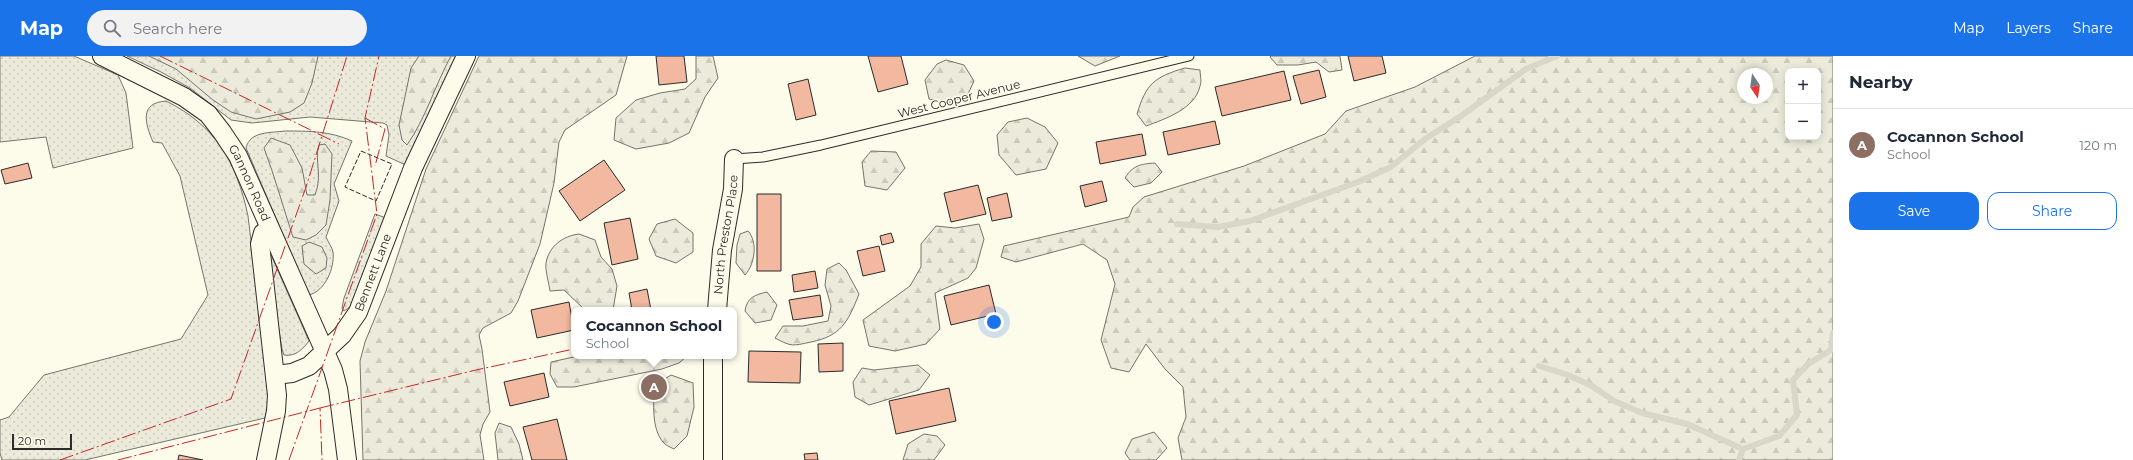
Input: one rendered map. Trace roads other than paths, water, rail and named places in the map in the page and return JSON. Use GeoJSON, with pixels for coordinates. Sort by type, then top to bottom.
{"type":"FeatureCollection","features":[{"type":"Feature","properties":{"kind":"street","name":"Gannon Road"},"geometry":{"type":"LineString","coordinates":[[102,56],[184,97],[208,114],[238,156],[270,229],[263,233],[260,244],[275,375]]}},
{"type":"Feature","properties":{"kind":"street","name":"Bennett Lane"},"geometry":{"type":"LineString","coordinates":[[275,375],[292,373],[309,366],[342,335],[358,312],[413,168],[466,56]]}},
{"type":"Feature","properties":{"kind":"street","name":"North Preston Place"},"geometry":{"type":"LineString","coordinates":[[717,307],[722,250],[733,188],[734,159]]}},
{"type":"Feature","properties":{"kind":"street"},"geometry":{"type":"LineString","coordinates":[[270,229],[325,351],[338,390],[347,460]]}},
{"type":"Feature","properties":{"kind":"street"},"geometry":{"type":"LineString","coordinates":[[713,359],[713,460]]}},
{"type":"Feature","properties":{"kind":"street"},"geometry":{"type":"LineString","coordinates":[[266,460],[276,411],[275,375]]}},
{"type":"Feature","properties":{"kind":"lane","name":"West Cooper Avenue"},"geometry":{"type":"LineString","coordinates":[[734,159],[763,157],[821,145],[1188,56]]}},
{"type":"Feature","properties":{"kind":"waterway"},"geometry":{"type":"LineString","coordinates":[[1177,224],[1218,227],[1250,221],[1358,182],[1391,167],[1425,139],[1461,116],[1526,69],[1557,56]]}},
{"type":"Feature","properties":{"kind":"waterway"},"geometry":{"type":"LineString","coordinates":[[1739,460],[1743,449],[1779,436],[1797,415],[1793,380],[1808,364],[1831,350],[1833,333]]}},
{"type":"Feature","properties":{"kind":"waterway"},"geometry":{"type":"LineString","coordinates":[[1539,366],[1568,375],[1592,386],[1614,401],[1642,413],[1687,424],[1743,449]]}},
{"type":"Feature","properties":{"kind":"place","name":"Cocannon School"},"geometry":{"type":"Point","coordinates":[654,387]}}]}
